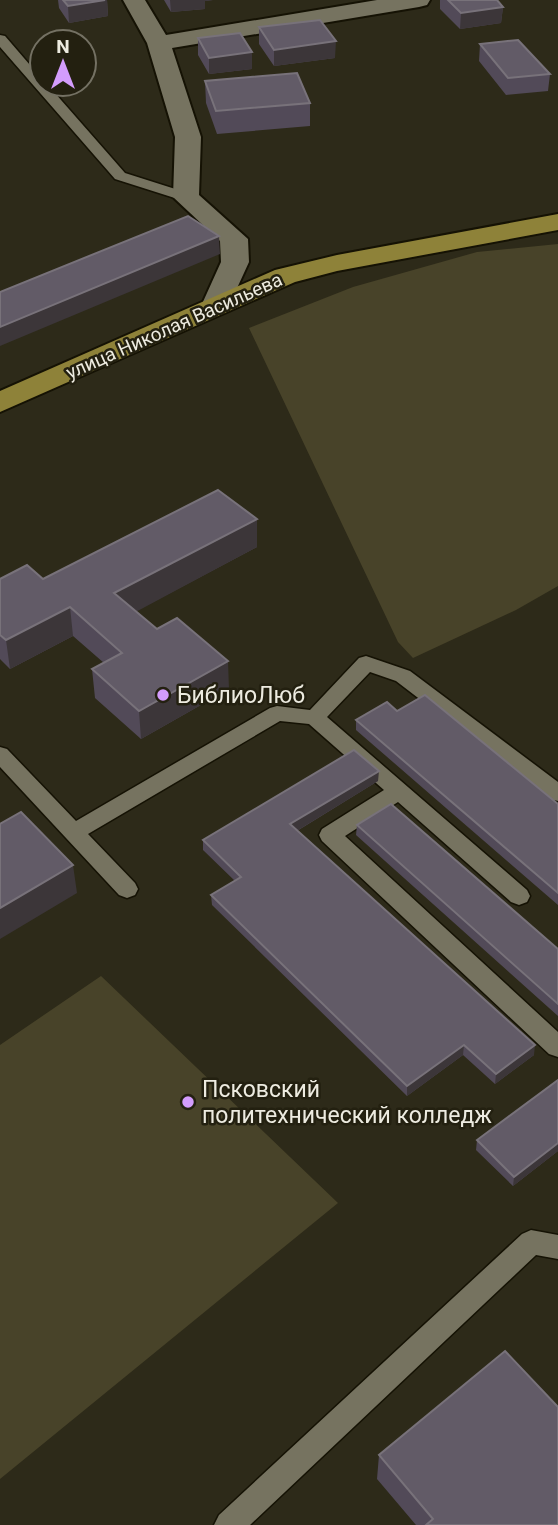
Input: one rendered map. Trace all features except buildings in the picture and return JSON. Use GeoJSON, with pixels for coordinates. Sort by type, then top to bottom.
{"type":"FeatureCollection","features":[{"type":"Feature","properties":{"kind":"main road","name":"улица Николая Васильева"},"geometry":{"type":"LineString","coordinates":[[0,403],[216,304],[285,276],[337,263],[558,222]]}},
{"type":"Feature","properties":{"kind":"street"},"geometry":{"type":"LineString","coordinates":[[134,0],[159,43],[188,137],[186,197],[234,239],[235,262],[216,304]]}},
{"type":"Feature","properties":{"kind":"street"},"geometry":{"type":"LineString","coordinates":[[159,43],[419,0]]}},
{"type":"Feature","properties":{"kind":"lane"},"geometry":{"type":"LineString","coordinates":[[0,39],[120,176],[186,197]]}},
{"type":"Feature","properties":{"kind":"lane"},"geometry":{"type":"LineString","coordinates":[[316,718],[366,663],[403,676],[558,793]]}},
{"type":"Feature","properties":{"kind":"lane"},"geometry":{"type":"LineString","coordinates":[[74,832],[277,713],[316,718],[519,896]]}},
{"type":"Feature","properties":{"kind":"lane"},"geometry":{"type":"LineString","coordinates":[[0,754],[127,889]]}},
{"type":"Feature","properties":{"kind":"lane"},"geometry":{"type":"LineString","coordinates":[[399,791],[330,835],[558,1047]]}},
{"type":"Feature","properties":{"kind":"lane"},"geometry":{"type":"LineString","coordinates":[[229,1525],[531,1242],[558,1247]]}},
{"type":"Feature","properties":{"kind":"shaded area"},"geometry":{"type":"Polygon","coordinates":[[[558,244],[558,586],[516,610],[413,658],[398,642],[249,328],[353,287],[477,252],[558,244]]]}},
{"type":"Feature","properties":{"kind":"shaded area"},"geometry":{"type":"Polygon","coordinates":[[[101,976],[338,1203],[0,1479],[0,1045],[101,976]]]}},
{"type":"Feature","properties":{"kind":"place","name":"БиблиоЛюб"},"geometry":{"type":"Point","coordinates":[163,695]}},
{"type":"Feature","properties":{"kind":"place","name":"Псковский политехнический колледж"},"geometry":{"type":"Point","coordinates":[188,1102]}}]}
